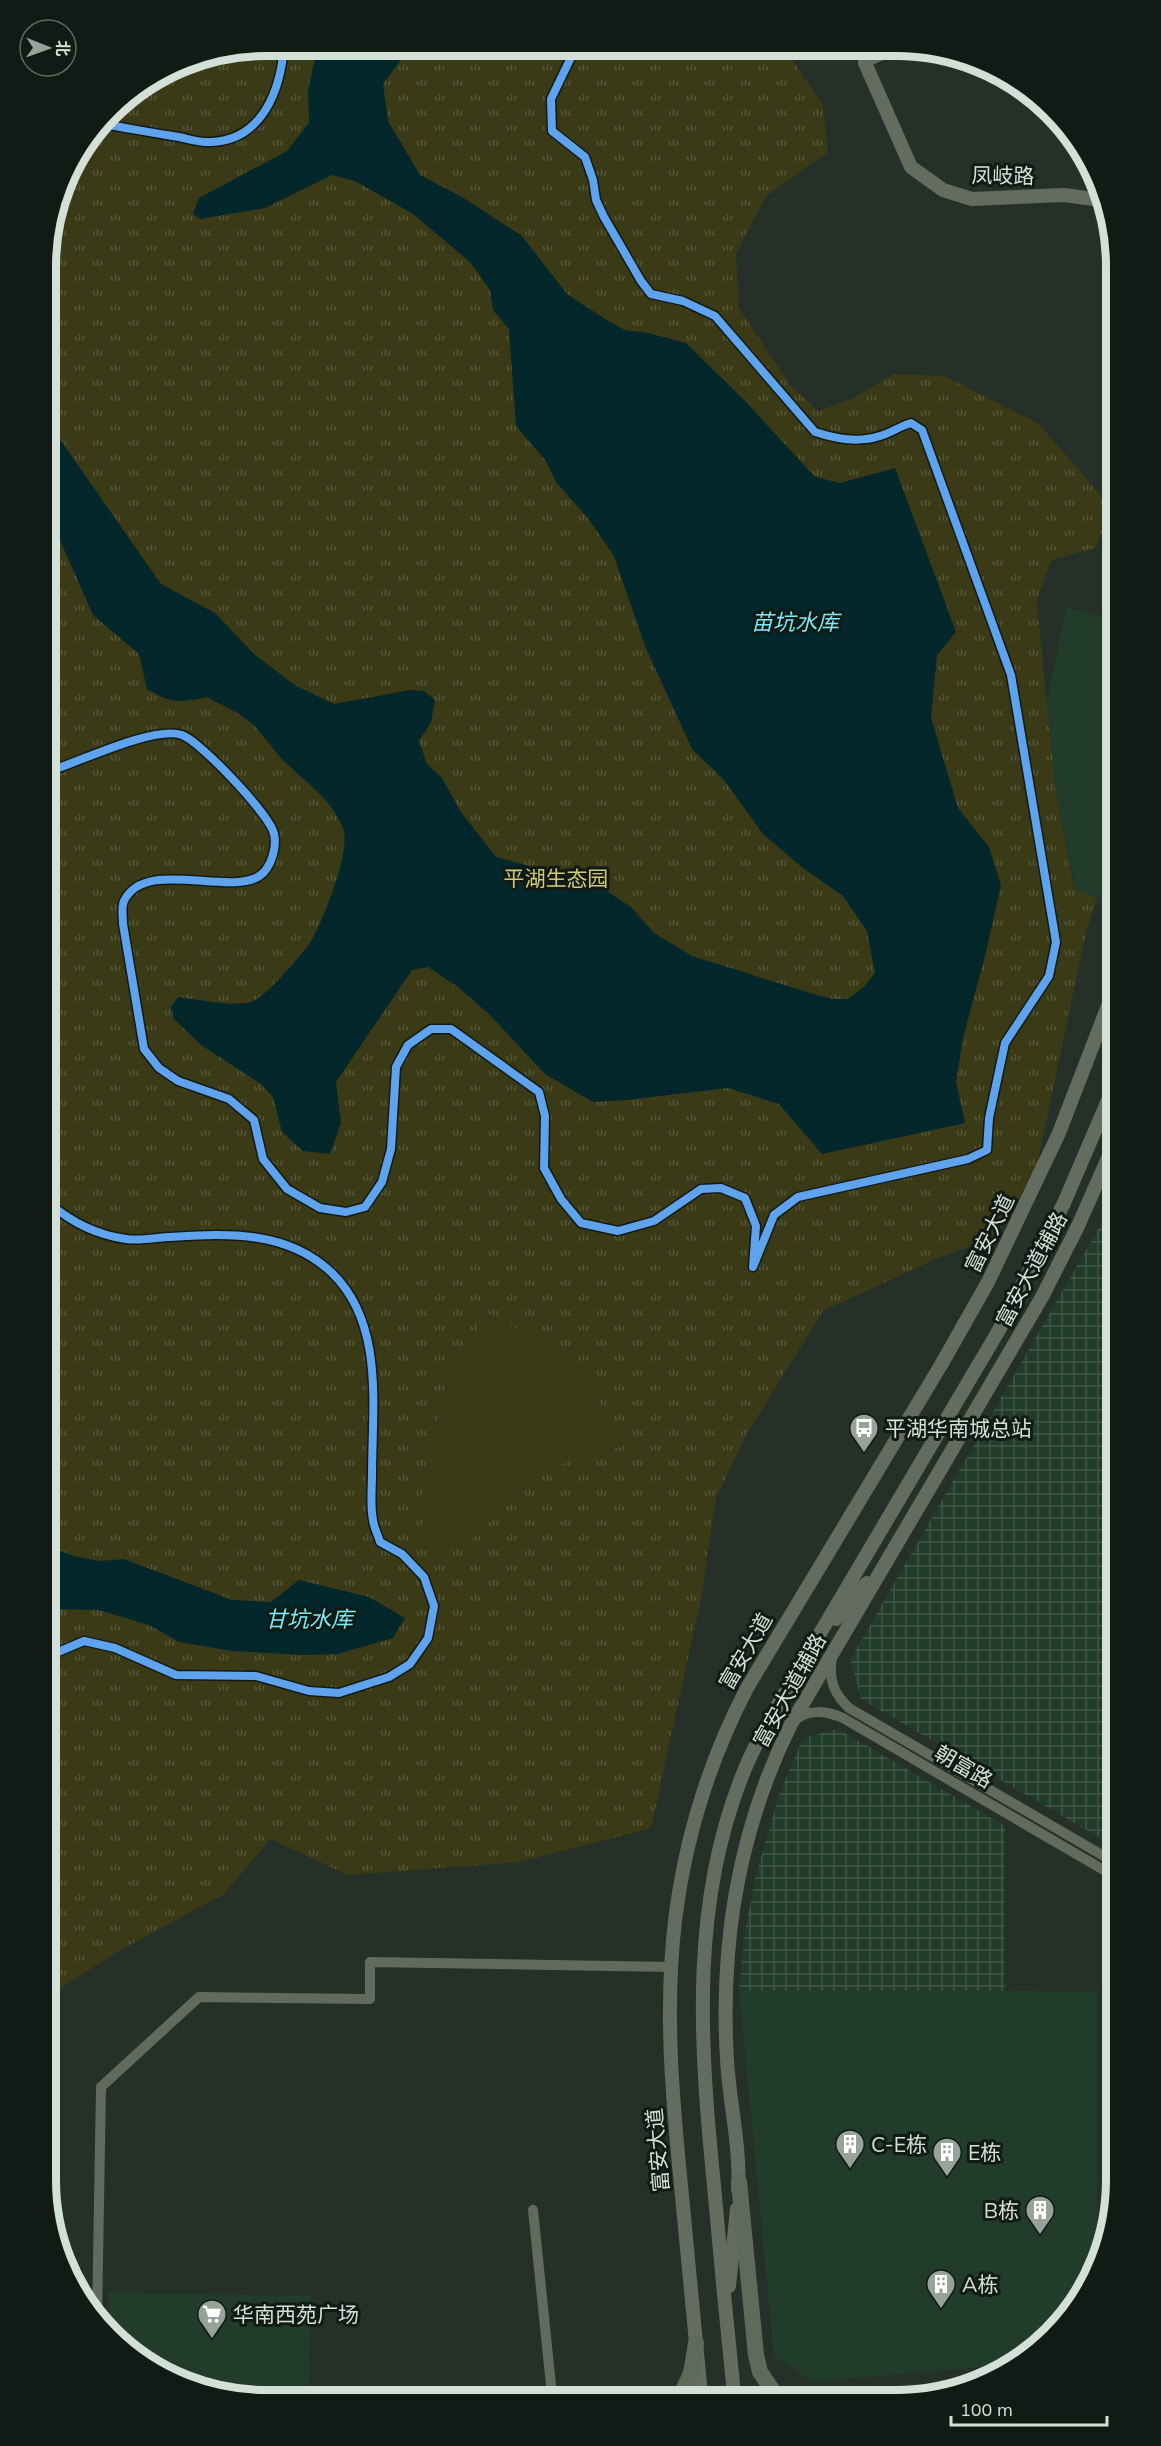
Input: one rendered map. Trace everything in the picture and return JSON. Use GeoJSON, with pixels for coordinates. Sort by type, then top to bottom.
{"type":"FeatureCollection","features":[{"type":"Feature","properties":{"kind":"main road","name":"凤岐路"},"geometry":{"type":"LineString","coordinates":[[864,63],[911,167],[943,190],[972,198],[1064,195],[1094,199]]}},
{"type":"Feature","properties":{"kind":"main road","name":"富安大道"},"geometry":{"type":"LineString","coordinates":[[701,2390],[674,2107],[670,2025],[678,1896],[690,1838],[713,1762],[735,1712],[988,1282],[1059,1133],[1106,1012]]}},
{"type":"Feature","properties":{"kind":"main road"},"geometry":{"type":"LineString","coordinates":[[734,2390],[704,2075],[702,1997],[706,1924],[725,1830],[747,1765],[776,1708],[1021,1291],[1079,1171],[1106,1107]]}},
{"type":"Feature","properties":{"kind":"main road","name":"富安大道辅路"},"geometry":{"type":"LineString","coordinates":[[726,2315],[739,2182],[726,2040],[728,1938],[738,1875],[754,1812],[791,1724],[1042,1297],[1078,1226],[1106,1164]]}},
{"type":"Feature","properties":{"kind":"main road"},"geometry":{"type":"LineString","coordinates":[[811,1647],[890,1556]]}},
{"type":"Feature","properties":{"kind":"main road"},"geometry":{"type":"LineString","coordinates":[[739,2182],[756,2355],[760,2372],[772,2390]]}},
{"type":"Feature","properties":{"kind":"main road"},"geometry":{"type":"LineString","coordinates":[[683,2390],[691,2373],[696,2343]]}},
{"type":"Feature","properties":{"kind":"street"},"geometry":{"type":"LineString","coordinates":[[110,125],[210,142],[230,139],[257,124],[274,95],[283,56]]}},
{"type":"Feature","properties":{"kind":"street"},"geometry":{"type":"LineString","coordinates":[[56,769],[152,734],[182,735],[221,765],[274,832],[274,855],[263,873],[248,881],[156,880],[132,890],[123,903],[123,924],[144,1049],[159,1068],[178,1081],[228,1099],[254,1120],[263,1159],[287,1189],[320,1208],[346,1212],[365,1207],[382,1182],[391,1149],[396,1067],[408,1045],[431,1029],[451,1029],[539,1092],[545,1116],[544,1168],[561,1199],[581,1223],[618,1231],[654,1221],[700,1189],[721,1188],[745,1198],[756,1226],[753,1267],[774,1215],[798,1197],[913,1169],[968,1159],[987,1150],[989,1118],[1005,1042],[1049,976],[1056,942],[1011,675],[922,430],[911,423],[882,436],[840,440],[815,432],[715,316],[683,301],[651,294],[641,281],[596,200],[593,180],[585,157],[552,131],[551,99],[572,56]]}},
{"type":"Feature","properties":{"kind":"street"},"geometry":{"type":"LineString","coordinates":[[860,56],[864,63],[880,56]]}},
{"type":"Feature","properties":{"kind":"street"},"geometry":{"type":"LineString","coordinates":[[56,1209],[90,1230],[127,1239],[238,1234],[275,1241],[307,1254],[343,1284],[355,1304],[370,1345],[372,1519],[380,1542],[402,1554],[424,1577],[434,1606],[428,1638],[410,1664],[389,1677],[339,1693],[309,1691],[256,1676],[176,1675],[115,1648],[84,1641],[56,1653]]}},
{"type":"Feature","properties":{"kind":"street","name":"朝富路"},"geometry":{"type":"LineString","coordinates":[[833,1652],[830,1667],[831,1680],[841,1700],[849,1708],[1105,1857]]}},
{"type":"Feature","properties":{"kind":"street","name":"朝富路"},"geometry":{"type":"LineString","coordinates":[[791,1724],[797,1718],[813,1712],[823,1712],[843,1718],[1105,1871]]}},
{"type":"Feature","properties":{"kind":"street"},"geometry":{"type":"LineString","coordinates":[[97,2305],[101,2087],[199,1997],[370,1999],[370,1962],[672,1967]]}},
{"type":"Feature","properties":{"kind":"street"},"geometry":{"type":"LineString","coordinates":[[533,2210],[551,2390]]}},
{"type":"Feature","properties":{"kind":"shaded area"},"geometry":{"type":"Polygon","coordinates":[[[1066,607],[1106,617],[1106,892],[1097,899],[1075,888],[1055,787],[1047,703],[1066,607]]]}},
{"type":"Feature","properties":{"kind":"shaded area"},"geometry":{"type":"Polygon","coordinates":[[[1106,1216],[1105,1841],[861,1699],[850,1660],[1106,1216]]]}},
{"type":"Feature","properties":{"kind":"shaded area"},"geometry":{"type":"Polygon","coordinates":[[[838,1729],[1005,1826],[1005,1991],[739,1990],[745,1932],[756,1875],[780,1792],[803,1738],[838,1729]]]}},
{"type":"Feature","properties":{"kind":"shaded area"},"geometry":{"type":"Polygon","coordinates":[[[739,1990],[1097,1991],[1097,2236],[1084,2273],[1053,2319],[1034,2338],[993,2366],[812,2382],[774,2356],[739,1990]]]}},
{"type":"Feature","properties":{"kind":"shaded area","name":"华南西苑广场"},"geometry":{"type":"Polygon","coordinates":[[[109,2292],[310,2296],[309,2390],[238,2389],[198,2379],[160,2362],[138,2347],[109,2320],[109,2292]]]}},
{"type":"Feature","properties":{"kind":"green space","name":"平湖生态园"},"geometry":{"type":"Polygon","coordinates":[[[789,56],[823,105],[828,152],[766,196],[736,253],[739,308],[790,385],[818,411],[854,398],[893,374],[944,376],[1039,424],[1106,501],[1106,523],[1095,548],[1051,560],[1037,601],[1055,787],[1074,888],[1097,899],[1086,932],[1036,1170],[996,1236],[938,1258],[823,1311],[747,1433],[716,1498],[701,1599],[651,1828],[519,1862],[348,1875],[270,1839],[224,1894],[115,1953],[56,1991],[56,252],[57,238],[67,198],[84,160],[108,127],[127,108],[173,77],[198,67],[238,57],[789,56]]]}},
{"type":"Feature","properties":{"kind":"green space"},"geometry":{"type":"Polygon","coordinates":[[[487,1313],[523,1332],[584,1374],[622,1447],[584,1453],[542,1475],[514,1497],[470,1542],[428,1553],[420,1508],[426,1464],[452,1370],[487,1313]]]}},
{"type":"Feature","properties":{"kind":"water","name":"苗坑水库"},"geometry":{"type":"Polygon","coordinates":[[[316,56],[404,56],[383,84],[388,121],[420,175],[462,197],[522,236],[567,294],[608,321],[625,330],[648,333],[686,343],[746,402],[815,477],[840,483],[895,468],[956,632],[937,655],[931,718],[958,808],[989,847],[1001,885],[963,1038],[956,1082],[965,1123],[822,1154],[779,1104],[728,1088],[593,1102],[545,1074],[491,1016],[458,987],[428,967],[412,970],[336,1082],[341,1123],[330,1154],[303,1151],[282,1132],[273,1097],[261,1084],[201,1045],[174,1019],[171,1007],[178,997],[225,1003],[251,1002],[273,986],[290,967],[309,944],[328,904],[340,869],[345,838],[343,828],[325,799],[283,760],[245,718],[207,697],[176,701],[147,689],[139,654],[93,615],[56,531],[56,434],[161,584],[215,613],[254,654],[296,686],[334,704],[410,690],[424,691],[435,700],[431,722],[419,741],[427,764],[442,778],[461,812],[496,857],[543,870],[580,874],[631,907],[654,933],[692,956],[813,994],[833,999],[848,999],[864,987],[875,973],[867,931],[843,896],[803,868],[763,834],[724,780],[692,749],[645,646],[614,556],[588,518],[556,482],[546,461],[516,426],[509,329],[493,310],[490,290],[470,262],[413,214],[355,181],[332,175],[265,208],[200,219],[193,214],[199,198],[287,151],[309,123],[308,90],[316,56]]]}},
{"type":"Feature","properties":{"kind":"water","name":"甘坑水库"},"geometry":{"type":"Polygon","coordinates":[[[56,1549],[77,1557],[100,1561],[124,1559],[232,1600],[271,1602],[299,1580],[369,1597],[405,1618],[393,1638],[338,1654],[303,1655],[232,1651],[179,1642],[149,1625],[99,1610],[56,1609],[56,1549]]]}},
{"type":"Feature","properties":{"kind":"cycle path"},"geometry":{"type":"LineString","coordinates":[[110,125],[203,142],[229,139],[244,132],[266,109],[279,78],[283,56]]}},
{"type":"Feature","properties":{"kind":"cycle path"},"geometry":{"type":"LineString","coordinates":[[56,769],[115,746],[153,735],[169,733],[182,735],[204,750],[218,764],[248,796],[270,825],[275,839],[274,849],[264,872],[251,880],[234,882],[171,879],[152,881],[135,888],[124,901],[123,924],[144,1049],[159,1068],[178,1081],[229,1099],[254,1120],[263,1159],[287,1189],[320,1208],[346,1212],[365,1207],[382,1182],[391,1149],[396,1067],[408,1045],[431,1029],[451,1029],[539,1092],[545,1116],[544,1168],[561,1199],[581,1223],[618,1231],[654,1221],[701,1189],[721,1188],[745,1198],[756,1226],[753,1267],[774,1215],[798,1197],[968,1159],[987,1150],[989,1118],[1005,1043],[1049,976],[1056,942],[1011,675],[922,430],[911,423],[880,436],[856,440],[815,432],[715,316],[683,301],[651,294],[604,217],[596,200],[593,180],[585,157],[552,131],[551,99],[572,56]]}},
{"type":"Feature","properties":{"kind":"cycle path"},"geometry":{"type":"LineString","coordinates":[[56,1208],[85,1227],[126,1239],[232,1235],[274,1241],[313,1258],[331,1272],[348,1293],[360,1316],[368,1341],[373,1394],[371,1503],[374,1526],[380,1542],[402,1554],[424,1577],[434,1606],[428,1638],[410,1664],[389,1677],[339,1693],[309,1691],[256,1676],[176,1675],[115,1648],[84,1641],[56,1653]]}},
{"type":"Feature","properties":{"kind":"place","name":"平湖华南城总站"},"geometry":{"type":"Point","coordinates":[864,1454]}},
{"type":"Feature","properties":{"kind":"place","name":"C-E栋"},"geometry":{"type":"Point","coordinates":[850,2170]}},
{"type":"Feature","properties":{"kind":"place","name":"E栋"},"geometry":{"type":"Point","coordinates":[947,2178]}},
{"type":"Feature","properties":{"kind":"place","name":"B栋"},"geometry":{"type":"Point","coordinates":[1040,2236]}},
{"type":"Feature","properties":{"kind":"place","name":"A栋"},"geometry":{"type":"Point","coordinates":[941,2310]}},
{"type":"Feature","properties":{"kind":"place","name":"华南西苑广场"},"geometry":{"type":"Point","coordinates":[212,2340]}}]}
